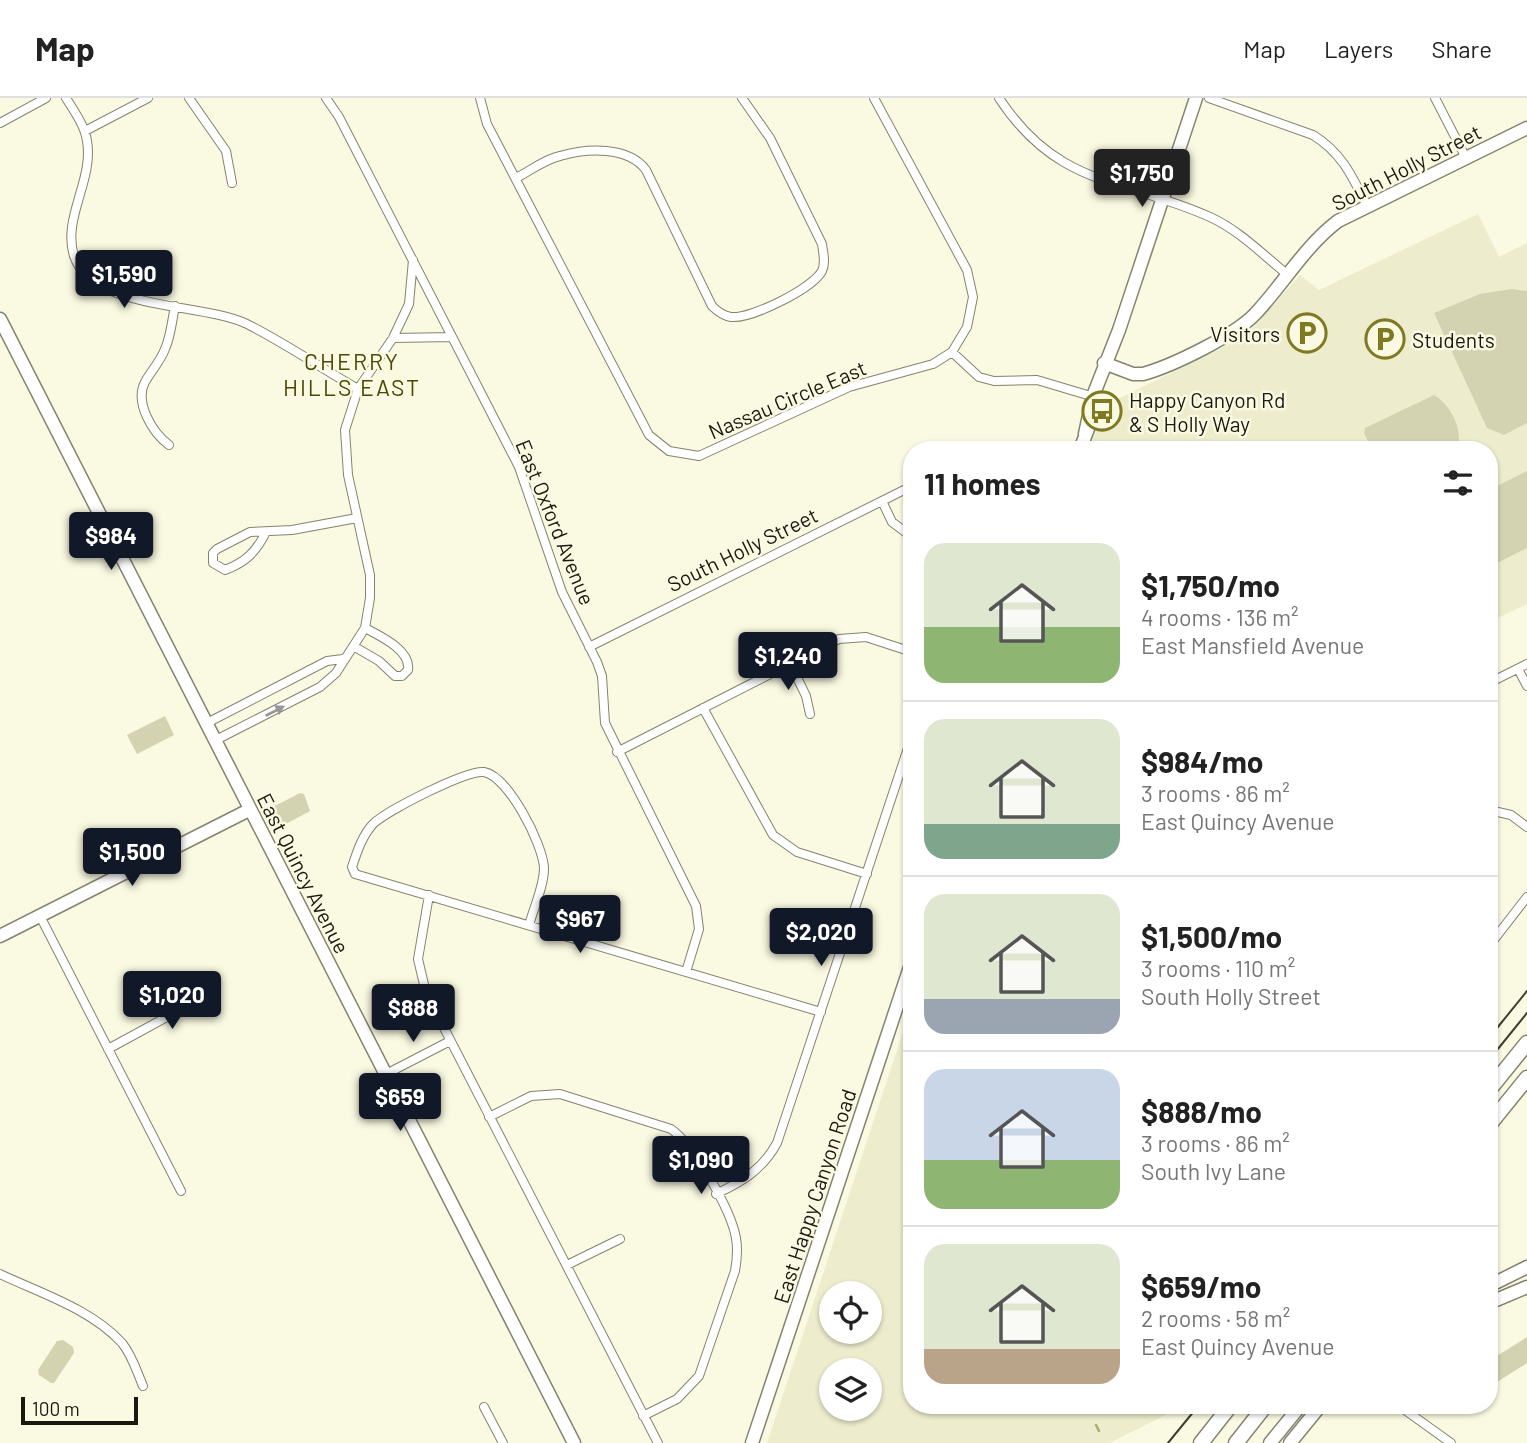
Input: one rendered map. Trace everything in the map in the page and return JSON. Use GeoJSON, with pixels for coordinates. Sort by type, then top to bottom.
{"type":"FeatureCollection","features":[{"type":"Feature","properties":{"kind":"highway"},"geometry":{"type":"LineString","coordinates":[[1498,1079],[1527,1043]]}},
{"type":"Feature","properties":{"kind":"highway"},"geometry":{"type":"LineString","coordinates":[[1498,1114],[1527,1078]]}},
{"type":"Feature","properties":{"kind":"highway"},"geometry":{"type":"LineString","coordinates":[[1201,1443],[1224,1414]]}},
{"type":"Feature","properties":{"kind":"highway"},"geometry":{"type":"LineString","coordinates":[[1236,1443],[1259,1414]]}},
{"type":"Feature","properties":{"kind":"street"},"geometry":{"type":"LineString","coordinates":[[0,123],[46,98]]}},
{"type":"Feature","properties":{"kind":"street"},"geometry":{"type":"LineString","coordinates":[[66,98],[85,131],[88,158],[71,236],[75,259],[86,275],[106,290],[247,324],[358,389]]}},
{"type":"Feature","properties":{"kind":"street"},"geometry":{"type":"LineString","coordinates":[[85,131],[148,98]]}},
{"type":"Feature","properties":{"kind":"street"},"geometry":{"type":"LineString","coordinates":[[189,98],[226,151],[232,183]]}},
{"type":"Feature","properties":{"kind":"street","name":"East Oxford Avenue"},"geometry":{"type":"LineString","coordinates":[[326,98],[339,117],[519,467],[562,592],[602,676],[602,713],[617,752],[696,906],[699,929],[686,972]]}},
{"type":"Feature","properties":{"kind":"street","name":"Nassau Circle East"},"geometry":{"type":"LineString","coordinates":[[480,98],[486,124],[649,435],[669,451],[699,456],[849,387],[933,364],[952,352]]}},
{"type":"Feature","properties":{"kind":"street"},"geometry":{"type":"LineString","coordinates":[[516,178],[559,156],[619,152],[629,154],[646,170],[712,306],[729,317],[750,315],[816,279],[824,268],[824,257],[822,244],[769,138],[742,98]]}},
{"type":"Feature","properties":{"kind":"street"},"geometry":{"type":"LineString","coordinates":[[874,98],[970,279],[973,297],[970,319],[952,352],[979,377],[994,381],[1037,380],[1097,398]]}},
{"type":"Feature","properties":{"kind":"street"},"geometry":{"type":"LineString","coordinates":[[999,98],[1033,141],[1068,167],[1162,199],[1225,225],[1287,275]]}},
{"type":"Feature","properties":{"kind":"street"},"geometry":{"type":"LineString","coordinates":[[1083,441],[1196,98]]}},
{"type":"Feature","properties":{"kind":"street"},"geometry":{"type":"LineString","coordinates":[[1209,98],[1324,142],[1347,164],[1367,206]]}},
{"type":"Feature","properties":{"kind":"street"},"geometry":{"type":"LineString","coordinates":[[1435,98],[1466,158]]}},
{"type":"Feature","properties":{"kind":"street","name":"South Holly Street"},"geometry":{"type":"LineString","coordinates":[[1108,365],[1143,374],[1224,336],[1255,315],[1331,227],[1367,206],[1527,128]]}},
{"type":"Feature","properties":{"kind":"street"},"geometry":{"type":"LineString","coordinates":[[214,741],[320,687],[336,673],[365,628],[370,598],[370,575],[345,449],[349,412],[358,389],[394,338],[410,304],[413,260]]}},
{"type":"Feature","properties":{"kind":"street"},"geometry":{"type":"LineString","coordinates":[[169,445],[157,436],[145,412],[141,394],[145,382],[165,351],[175,306]]}},
{"type":"Feature","properties":{"kind":"street","name":"East Quincy Avenue"},"geometry":{"type":"LineString","coordinates":[[0,319],[249,810],[388,1073],[574,1443]]}},
{"type":"Feature","properties":{"kind":"street"},"geometry":{"type":"LineString","coordinates":[[394,338],[452,337]]}},
{"type":"Feature","properties":{"kind":"street","name":"South Holly Street"},"geometry":{"type":"LineString","coordinates":[[589,647],[903,490]]}},
{"type":"Feature","properties":{"kind":"street"},"geometry":{"type":"LineString","coordinates":[[882,501],[892,522],[903,530]]}},
{"type":"Feature","properties":{"kind":"street"},"geometry":{"type":"LineString","coordinates":[[266,532],[257,549],[246,560],[225,570],[213,563],[213,553],[217,549],[250,532],[357,518]]}},
{"type":"Feature","properties":{"kind":"street"},"geometry":{"type":"LineString","coordinates":[[355,647],[379,661],[395,676],[402,676],[408,670],[407,661],[397,648],[365,628]]}},
{"type":"Feature","properties":{"kind":"street"},"geometry":{"type":"LineString","coordinates":[[617,752],[828,643],[866,637],[903,649]]}},
{"type":"Feature","properties":{"kind":"street"},"geometry":{"type":"LineString","coordinates":[[205,724],[327,661],[343,659]]}},
{"type":"Feature","properties":{"kind":"street"},"geometry":{"type":"LineString","coordinates":[[790,663],[806,696],[810,713]]}},
{"type":"Feature","properties":{"kind":"street"},"geometry":{"type":"LineString","coordinates":[[1498,679],[1523,667],[1527,686]]}},
{"type":"Feature","properties":{"kind":"street"},"geometry":{"type":"LineString","coordinates":[[703,708],[773,835],[797,852],[867,874]]}},
{"type":"Feature","properties":{"kind":"street"},"geometry":{"type":"LineString","coordinates":[[716,1194],[751,1176],[771,1154],[903,764]]}},
{"type":"Feature","properties":{"kind":"street"},"geometry":{"type":"LineString","coordinates":[[529,925],[544,872],[542,855],[508,788],[493,775],[468,774],[381,818],[365,834],[352,872],[429,895],[529,925],[686,972],[821,1012]]}},
{"type":"Feature","properties":{"kind":"street"},"geometry":{"type":"LineString","coordinates":[[0,936],[249,810]]}},
{"type":"Feature","properties":{"kind":"street"},"geometry":{"type":"LineString","coordinates":[[1498,812],[1511,815],[1527,827]]}},
{"type":"Feature","properties":{"kind":"street"},"geometry":{"type":"LineString","coordinates":[[429,895],[419,942],[420,976],[450,1041],[658,1443]]}},
{"type":"Feature","properties":{"kind":"street"},"geometry":{"type":"LineString","coordinates":[[1498,934],[1527,897]]}},
{"type":"Feature","properties":{"kind":"street"},"geometry":{"type":"LineString","coordinates":[[40,916],[181,1191]]}},
{"type":"Feature","properties":{"kind":"street"},"geometry":{"type":"LineString","coordinates":[[108,1049],[187,1006],[185,984]]}},
{"type":"Feature","properties":{"kind":"street","name":"East Happy Canyon Road"},"geometry":{"type":"LineString","coordinates":[[752,1443],[903,992]]}},
{"type":"Feature","properties":{"kind":"street"},"geometry":{"type":"LineString","coordinates":[[388,1073],[450,1041]]}},
{"type":"Feature","properties":{"kind":"street"},"geometry":{"type":"LineString","coordinates":[[489,1117],[531,1096],[560,1094],[658,1123],[685,1140],[716,1194],[737,1240],[737,1261],[732,1283],[699,1376],[677,1399],[643,1416]]}},
{"type":"Feature","properties":{"kind":"street"},"geometry":{"type":"LineString","coordinates":[[567,1265],[620,1239]]}},
{"type":"Feature","properties":{"kind":"street"},"geometry":{"type":"LineString","coordinates":[[0,1274],[88,1316],[107,1329],[123,1344],[143,1386]]}},
{"type":"Feature","properties":{"kind":"street"},"geometry":{"type":"LineString","coordinates":[[1498,1284],[1526,1277]]}},
{"type":"Feature","properties":{"kind":"street"},"geometry":{"type":"LineString","coordinates":[[1498,1297],[1526,1277]]}},
{"type":"Feature","properties":{"kind":"street"},"geometry":{"type":"LineString","coordinates":[[484,1407],[503,1443]]}},
{"type":"Feature","properties":{"kind":"street"},"geometry":{"type":"LineString","coordinates":[[1270,1443],[1294,1414]]}},
{"type":"Feature","properties":{"kind":"street"},"geometry":{"type":"LineString","coordinates":[[1290,1443],[1314,1414]]}},
{"type":"Feature","properties":{"kind":"street"},"geometry":{"type":"LineString","coordinates":[[1411,1414],[1451,1443]]}},
{"type":"Feature","properties":{"kind":"shaded area"},"geometry":{"type":"Polygon","coordinates":[[[1478,214],[1499,257],[1527,243],[1527,604],[1498,618],[1498,441],[1092,441],[1106,405],[1244,337],[1300,275],[1319,290],[1478,214]]]}},
{"type":"Feature","properties":{"kind":"shaded area"},"geometry":{"type":"Polygon","coordinates":[[[1511,289],[1527,291],[1527,423],[1504,435],[1487,428],[1434,313],[1480,294],[1511,289]]]}},
{"type":"Feature","properties":{"kind":"shaded area"},"geometry":{"type":"Polygon","coordinates":[[[1434,395],[1446,405],[1455,419],[1459,441],[1368,441],[1365,428],[1434,395]]]}},
{"type":"Feature","properties":{"kind":"shaded area"},"geometry":{"type":"Polygon","coordinates":[[[1527,471],[1527,548],[1498,562],[1498,486],[1527,471]]]}},
{"type":"Feature","properties":{"kind":"shaded area"},"geometry":{"type":"Polygon","coordinates":[[[165,716],[174,735],[137,754],[127,735],[165,716]]]}},
{"type":"Feature","properties":{"kind":"shaded area"},"geometry":{"type":"Polygon","coordinates":[[[300,793],[304,794],[310,811],[280,827],[276,826],[269,809],[300,793]]]}},
{"type":"Feature","properties":{"kind":"shaded area"},"geometry":{"type":"Polygon","coordinates":[[[903,1032],[903,1414],[1168,1414],[1109,1443],[767,1443],[819,1286],[819,1344],[882,1344],[882,1281],[821,1281],[903,1032]]]}},
{"type":"Feature","properties":{"kind":"shaded area"},"geometry":{"type":"Polygon","coordinates":[[[1527,1337],[1527,1363],[1498,1381],[1498,1355],[1527,1337]]]}},
{"type":"Feature","properties":{"kind":"shaded area"},"geometry":{"type":"Polygon","coordinates":[[[63,1340],[73,1347],[74,1353],[54,1383],[51,1383],[39,1375],[38,1370],[57,1341],[63,1340]]]}},
{"type":"Feature","properties":{"kind":"waterway"},"geometry":{"type":"LineString","coordinates":[[1096,1425],[1099,1431]]}},
{"type":"Feature","properties":{"kind":"tram line"},"geometry":{"type":"LineString","coordinates":[[1498,1027],[1527,991]]}},
{"type":"Feature","properties":{"kind":"tram line"},"geometry":{"type":"LineString","coordinates":[[1498,1049],[1527,1013]]}},
{"type":"Feature","properties":{"kind":"tram line"},"geometry":{"type":"LineString","coordinates":[[1168,1443],[1192,1414]]}},
{"type":"Feature","properties":{"kind":"place","name":"Visitors"},"geometry":{"type":"Point","coordinates":[1307,333]}},
{"type":"Feature","properties":{"kind":"place","name":"Students"},"geometry":{"type":"Point","coordinates":[1385,339]}},
{"type":"Feature","properties":{"kind":"place","name":"Happy Canyon Rd & S Holly Way"},"geometry":{"type":"Point","coordinates":[1102,411]}},
{"type":"Feature","properties":{"kind":"district","name":"CHERRY HILLS EAST"},"geometry":{"type":"Point","coordinates":[352,374]}}]}
